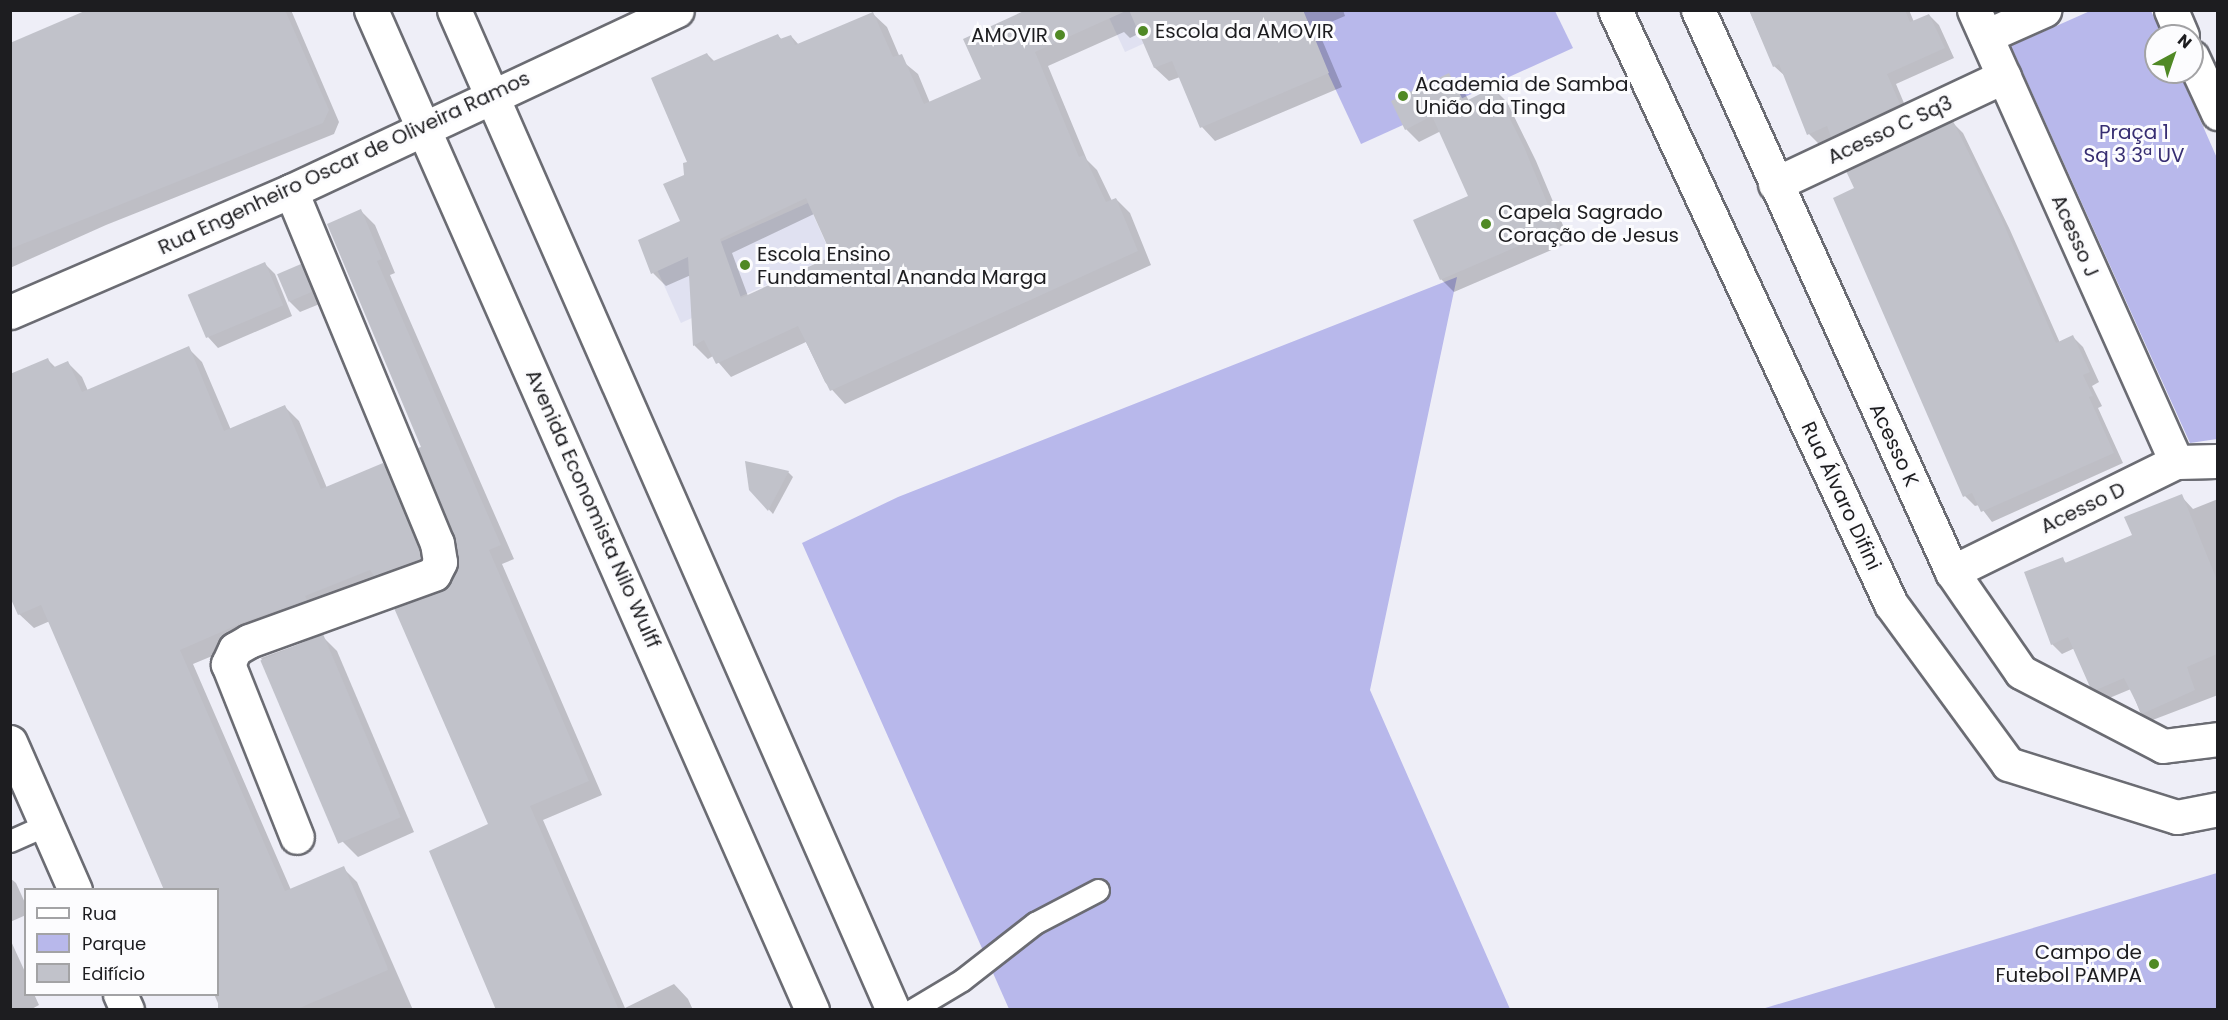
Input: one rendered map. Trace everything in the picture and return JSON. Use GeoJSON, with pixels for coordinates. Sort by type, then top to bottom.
{"type":"FeatureCollection","features":[{"type":"Feature","properties":{"kind":"street","name":"Avenida Economista Nilo Wulff"},"geometry":{"type":"LineString","coordinates":[[371,10],[812,1010]]}},
{"type":"Feature","properties":{"kind":"street"},"geometry":{"type":"LineString","coordinates":[[454,10],[893,1010]]}},
{"type":"Feature","properties":{"kind":"street","name":"Rua Engenheiro Oscar de Oliveira Ramos"},"geometry":{"type":"LineString","coordinates":[[10,312],[291,191],[677,10]]}},
{"type":"Feature","properties":{"kind":"street","name":"Rua Álvaro Difini"},"geometry":{"type":"LineString","coordinates":[[1615,10],[1891,603],[2008,764],[2178,817],[2217,808]]}},
{"type":"Feature","properties":{"kind":"street","name":"Acesso K"},"geometry":{"type":"LineString","coordinates":[[1698,10],[1952,572],[2021,672],[2163,746],[2217,739]]}},
{"type":"Feature","properties":{"kind":"street"},"geometry":{"type":"LineString","coordinates":[[1980,23],[2044,10]]}},
{"type":"Feature","properties":{"kind":"street"},"geometry":{"type":"LineString","coordinates":[[2171,10],[2177,24]]}},
{"type":"Feature","properties":{"kind":"street","name":"Acesso J"},"geometry":{"type":"LineString","coordinates":[[1980,23],[2176,462]]}},
{"type":"Feature","properties":{"kind":"street","name":"Acesso C Sq3"},"geometry":{"type":"LineString","coordinates":[[1775,184],[2004,76]]}},
{"type":"Feature","properties":{"kind":"street"},"geometry":{"type":"LineString","coordinates":[[2204,84],[2217,113]]}},
{"type":"Feature","properties":{"kind":"street"},"geometry":{"type":"LineString","coordinates":[[291,191],[437,543],[440,562],[434,574],[249,641],[235,649],[228,664],[297,837]]}},
{"type":"Feature","properties":{"kind":"street","name":"Acesso D"},"geometry":{"type":"LineString","coordinates":[[1952,572],[2176,462],[2217,461]]}},
{"type":"Feature","properties":{"kind":"street"},"geometry":{"type":"LineString","coordinates":[[10,742],[74,888]]}},
{"type":"Feature","properties":{"kind":"street"},"geometry":{"type":"LineString","coordinates":[[121,996],[127,1010]]}},
{"type":"Feature","properties":{"kind":"lane"},"geometry":{"type":"LineString","coordinates":[[10,841],[46,825]]}},
{"type":"Feature","properties":{"kind":"lane"},"geometry":{"type":"LineString","coordinates":[[912,1010],[962,980],[1035,923],[1098,890]]}},
{"type":"Feature","properties":{"kind":"shaded area","name":"Escola da AMOVIR"},"geometry":{"type":"Polygon","coordinates":[[[1106,11],[1216,11],[1125,52],[1106,11]]]}},
{"type":"Feature","properties":{"kind":"shaded area","name":"Escola Ensino Fundamental Ananda Marga"},"geometry":{"type":"Polygon","coordinates":[[[808,203],[832,256],[681,323],[657,270],[808,203]]]}},
{"type":"Feature","properties":{"kind":"green space","name":"Academia de Samba União da Tinga"},"geometry":{"type":"Polygon","coordinates":[[[1299,11],[1555,11],[1573,48],[1361,144],[1299,11]]]}},
{"type":"Feature","properties":{"kind":"green space","name":"Praça 1 Sq 3 3ª UV"},"geometry":{"type":"Polygon","coordinates":[[[2090,11],[2151,11],[2157,24],[2144,24],[2144,84],[2184,84],[2217,158],[2217,439],[2190,443],[2011,46],[2090,11]]]}},
{"type":"Feature","properties":{"kind":"green space"},"geometry":{"type":"Polygon","coordinates":[[[1457,277],[1370,690],[1510,1009],[1009,1009],[802,543],[898,497],[1457,277]]]}},
{"type":"Feature","properties":{"kind":"green space"},"geometry":{"type":"Polygon","coordinates":[[[2217,873],[2217,1009],[1762,1009],[2217,873]]]}},
{"type":"Feature","properties":{"kind":"building"},"geometry":{"type":"Polygon","coordinates":[[[87,10],[285,10],[329,110],[323,123],[10,249],[10,43],[87,10]]]}},
{"type":"Feature","properties":{"kind":"building"},"geometry":{"type":"Polygon","coordinates":[[[1026,10],[1128,10],[1035,52],[1079,157],[1084,155],[1106,202],[1116,198],[1138,251],[830,391],[798,326],[716,364],[704,340],[693,346],[688,257],[651,274],[638,240],[680,221],[663,184],[684,175],[683,163],[687,162],[651,78],[707,53],[711,62],[778,34],[780,39],[791,35],[795,45],[873,12],[893,57],[902,54],[924,104],[981,79],[963,39],[1026,10]],[[806,198],[720,239],[741,298],[832,256],[806,198]]]}},
{"type":"Feature","properties":{"kind":"building"},"geometry":{"type":"Polygon","coordinates":[[[1129,10],[1303,10],[1329,73],[1200,128],[1172,61],[1154,68],[1129,10]]]}},
{"type":"Feature","properties":{"kind":"building"},"geometry":{"type":"Polygon","coordinates":[[[1749,10],[1905,10],[1910,22],[1929,14],[1945,48],[1887,74],[1900,104],[1831,137],[1827,126],[1807,135],[1779,64],[1773,67],[1749,10]]]}},
{"type":"Feature","properties":{"kind":"building"},"geometry":{"type":"Polygon","coordinates":[[[1449,73],[1464,102],[1494,87],[1524,147],[1558,229],[1440,280],[1413,220],[1468,196],[1432,116],[1405,130],[1391,101],[1449,73]]]}},
{"type":"Feature","properties":{"kind":"building"},"geometry":{"type":"Polygon","coordinates":[[[1953,121],[2001,218],[2056,343],[2073,335],[2090,372],[2083,375],[2093,396],[2089,397],[2114,453],[1981,512],[1972,493],[1963,497],[1833,198],[1854,188],[1846,171],[1953,121]]]}},
{"type":"Feature","properties":{"kind":"building"},"geometry":{"type":"Polygon","coordinates":[[[361,209],[382,259],[377,261],[501,545],[489,550],[589,781],[530,806],[619,1010],[496,1010],[429,851],[488,824],[394,608],[441,591],[451,582],[459,559],[454,536],[418,448],[421,447],[327,224],[361,209]]]}},
{"type":"Feature","properties":{"kind":"building"},"geometry":{"type":"Polygon","coordinates":[[[265,262],[283,305],[206,338],[188,295],[265,262]]]}},
{"type":"Feature","properties":{"kind":"building"},"geometry":{"type":"Polygon","coordinates":[[[301,264],[313,292],[289,302],[277,274],[301,264]]]}},
{"type":"Feature","properties":{"kind":"building"},"geometry":{"type":"Polygon","coordinates":[[[189,346],[224,431],[285,405],[321,489],[383,463],[419,548],[421,559],[374,576],[370,570],[305,596],[307,600],[244,622],[180,650],[285,891],[344,866],[388,970],[295,1010],[218,1010],[219,888],[163,888],[41,605],[18,615],[10,597],[10,374],[48,358],[52,368],[68,361],[82,392],[189,346]]]}},
{"type":"Feature","properties":{"kind":"building"},"geometry":{"type":"Polygon","coordinates":[[[745,461],[789,471],[768,511],[749,490],[745,461]]]}},
{"type":"Feature","properties":{"kind":"building"},"geometry":{"type":"Polygon","coordinates":[[[2182,494],[2217,580],[2217,654],[2187,667],[2195,690],[2142,714],[2124,678],[2096,690],[2090,687],[2068,637],[2051,645],[2024,572],[2063,557],[2065,563],[2132,535],[2124,517],[2182,494]]]}},
{"type":"Feature","properties":{"kind":"building"},"geometry":{"type":"Polygon","coordinates":[[[323,634],[401,817],[338,844],[260,661],[323,634]]]}},
{"type":"Feature","properties":{"kind":"place","name":"Escola da AMOVIR"},"geometry":{"type":"Point","coordinates":[1143,31]}},
{"type":"Feature","properties":{"kind":"place","name":"AMOVIR"},"geometry":{"type":"Point","coordinates":[1060,35]}},
{"type":"Feature","properties":{"kind":"place","name":"Academia de Samba União da Tinga"},"geometry":{"type":"Point","coordinates":[1403,96]}},
{"type":"Feature","properties":{"kind":"place","name":"Capela Sagrado Coração de Jesus"},"geometry":{"type":"Point","coordinates":[1486,224]}},
{"type":"Feature","properties":{"kind":"place","name":"Escola Ensino Fundamental Ananda Marga"},"geometry":{"type":"Point","coordinates":[745,265]}},
{"type":"Feature","properties":{"kind":"place","name":"Campo de Futebol PAMPA"},"geometry":{"type":"Point","coordinates":[2154,964]}}]}
